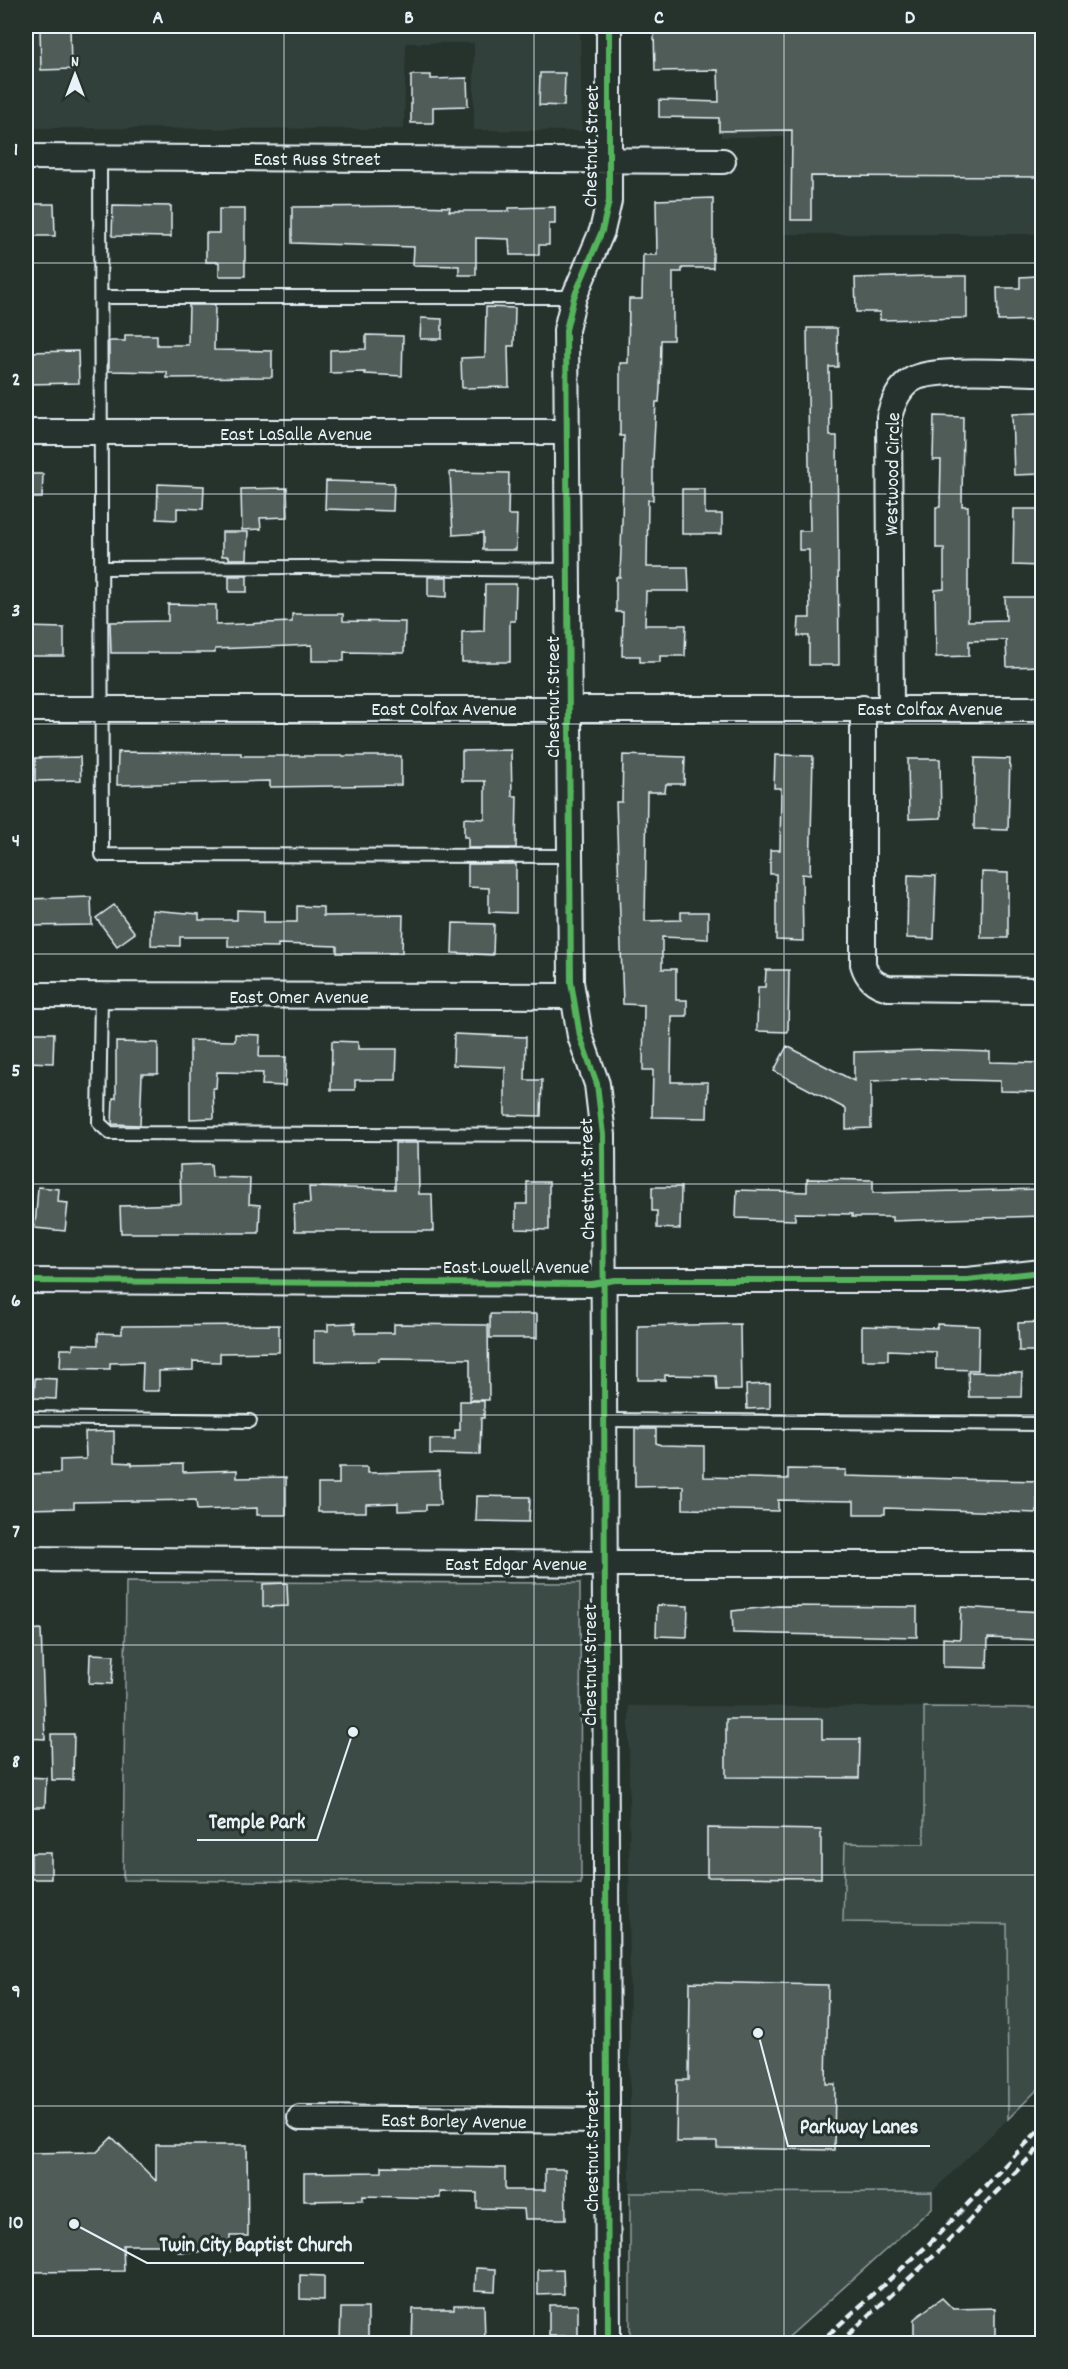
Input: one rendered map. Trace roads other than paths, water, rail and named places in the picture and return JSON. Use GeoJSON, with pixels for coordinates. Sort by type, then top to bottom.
{"type":"FeatureCollection","features":[{"type":"Feature","properties":{"kind":"street","name":"Chestnut Street"},"geometry":{"type":"LineString","coordinates":[[608,2343],[603,1135],[597,1083],[580,1036],[572,996],[566,330],[573,297],[602,231],[609,201],[609,26]]}},
{"type":"Feature","properties":{"kind":"street","name":"East Russ Street"},"geometry":{"type":"LineString","coordinates":[[26,158],[723,161]]}},
{"type":"Feature","properties":{"kind":"street","name":"Westwood Circle"},"geometry":{"type":"LineString","coordinates":[[891,708],[889,417],[893,400],[904,386],[924,374],[1042,373]]}},
{"type":"Feature","properties":{"kind":"street","name":"East LaSalle Avenue"},"geometry":{"type":"LineString","coordinates":[[26,432],[566,432]]}},
{"type":"Feature","properties":{"kind":"street"},"geometry":{"type":"LineString","coordinates":[[863,708],[864,983],[888,988],[1042,987]]}},
{"type":"Feature","properties":{"kind":"street","name":"East Colfax Avenue"},"geometry":{"type":"LineString","coordinates":[[26,709],[1042,709]]}},
{"type":"Feature","properties":{"kind":"street","name":"East Omer Avenue"},"geometry":{"type":"LineString","coordinates":[[26,996],[572,996]]}},
{"type":"Feature","properties":{"kind":"street","name":"East Lowell Avenue"},"geometry":{"type":"LineString","coordinates":[[26,1281],[580,1284],[604,1281],[967,1280],[1042,1272]]}},
{"type":"Feature","properties":{"kind":"street","name":"East Edgar Avenue"},"geometry":{"type":"LineString","coordinates":[[26,1559],[605,1564],[1042,1563]]}},
{"type":"Feature","properties":{"kind":"street","name":"East Borley Avenue"},"geometry":{"type":"LineString","coordinates":[[300,2118],[607,2121]]}},
{"type":"Feature","properties":{"kind":"lane"},"geometry":{"type":"LineString","coordinates":[[100,157],[102,855],[569,856]]}},
{"type":"Feature","properties":{"kind":"lane"},"geometry":{"type":"LineString","coordinates":[[102,297],[573,297]]}},
{"type":"Feature","properties":{"kind":"lane"},"geometry":{"type":"LineString","coordinates":[[102,568],[308,567],[568,570]]}},
{"type":"Feature","properties":{"kind":"lane"},"geometry":{"type":"LineString","coordinates":[[101,996],[99,1122],[110,1133],[603,1135]]}},
{"type":"Feature","properties":{"kind":"lane"},"geometry":{"type":"LineString","coordinates":[[26,1419],[250,1421]]}},
{"type":"Feature","properties":{"kind":"lane"},"geometry":{"type":"LineString","coordinates":[[604,1420],[1042,1424]]}},
{"type":"Feature","properties":{"kind":"railway"},"geometry":{"type":"LineString","coordinates":[[818,2344],[930,2243],[1042,2127]]}},
{"type":"Feature","properties":{"kind":"railway"},"geometry":{"type":"LineString","coordinates":[[838,2344],[938,2252],[1042,2145]]}},
{"type":"Feature","properties":{"kind":"place","name":"Temple Park"},"geometry":{"type":"Point","coordinates":[353,1732]}},
{"type":"Feature","properties":{"kind":"place","name":"Parkway Lanes"},"geometry":{"type":"Point","coordinates":[758,2033]}},
{"type":"Feature","properties":{"kind":"place","name":"Twin City Baptist Church"},"geometry":{"type":"Point","coordinates":[74,2224]}}]}
